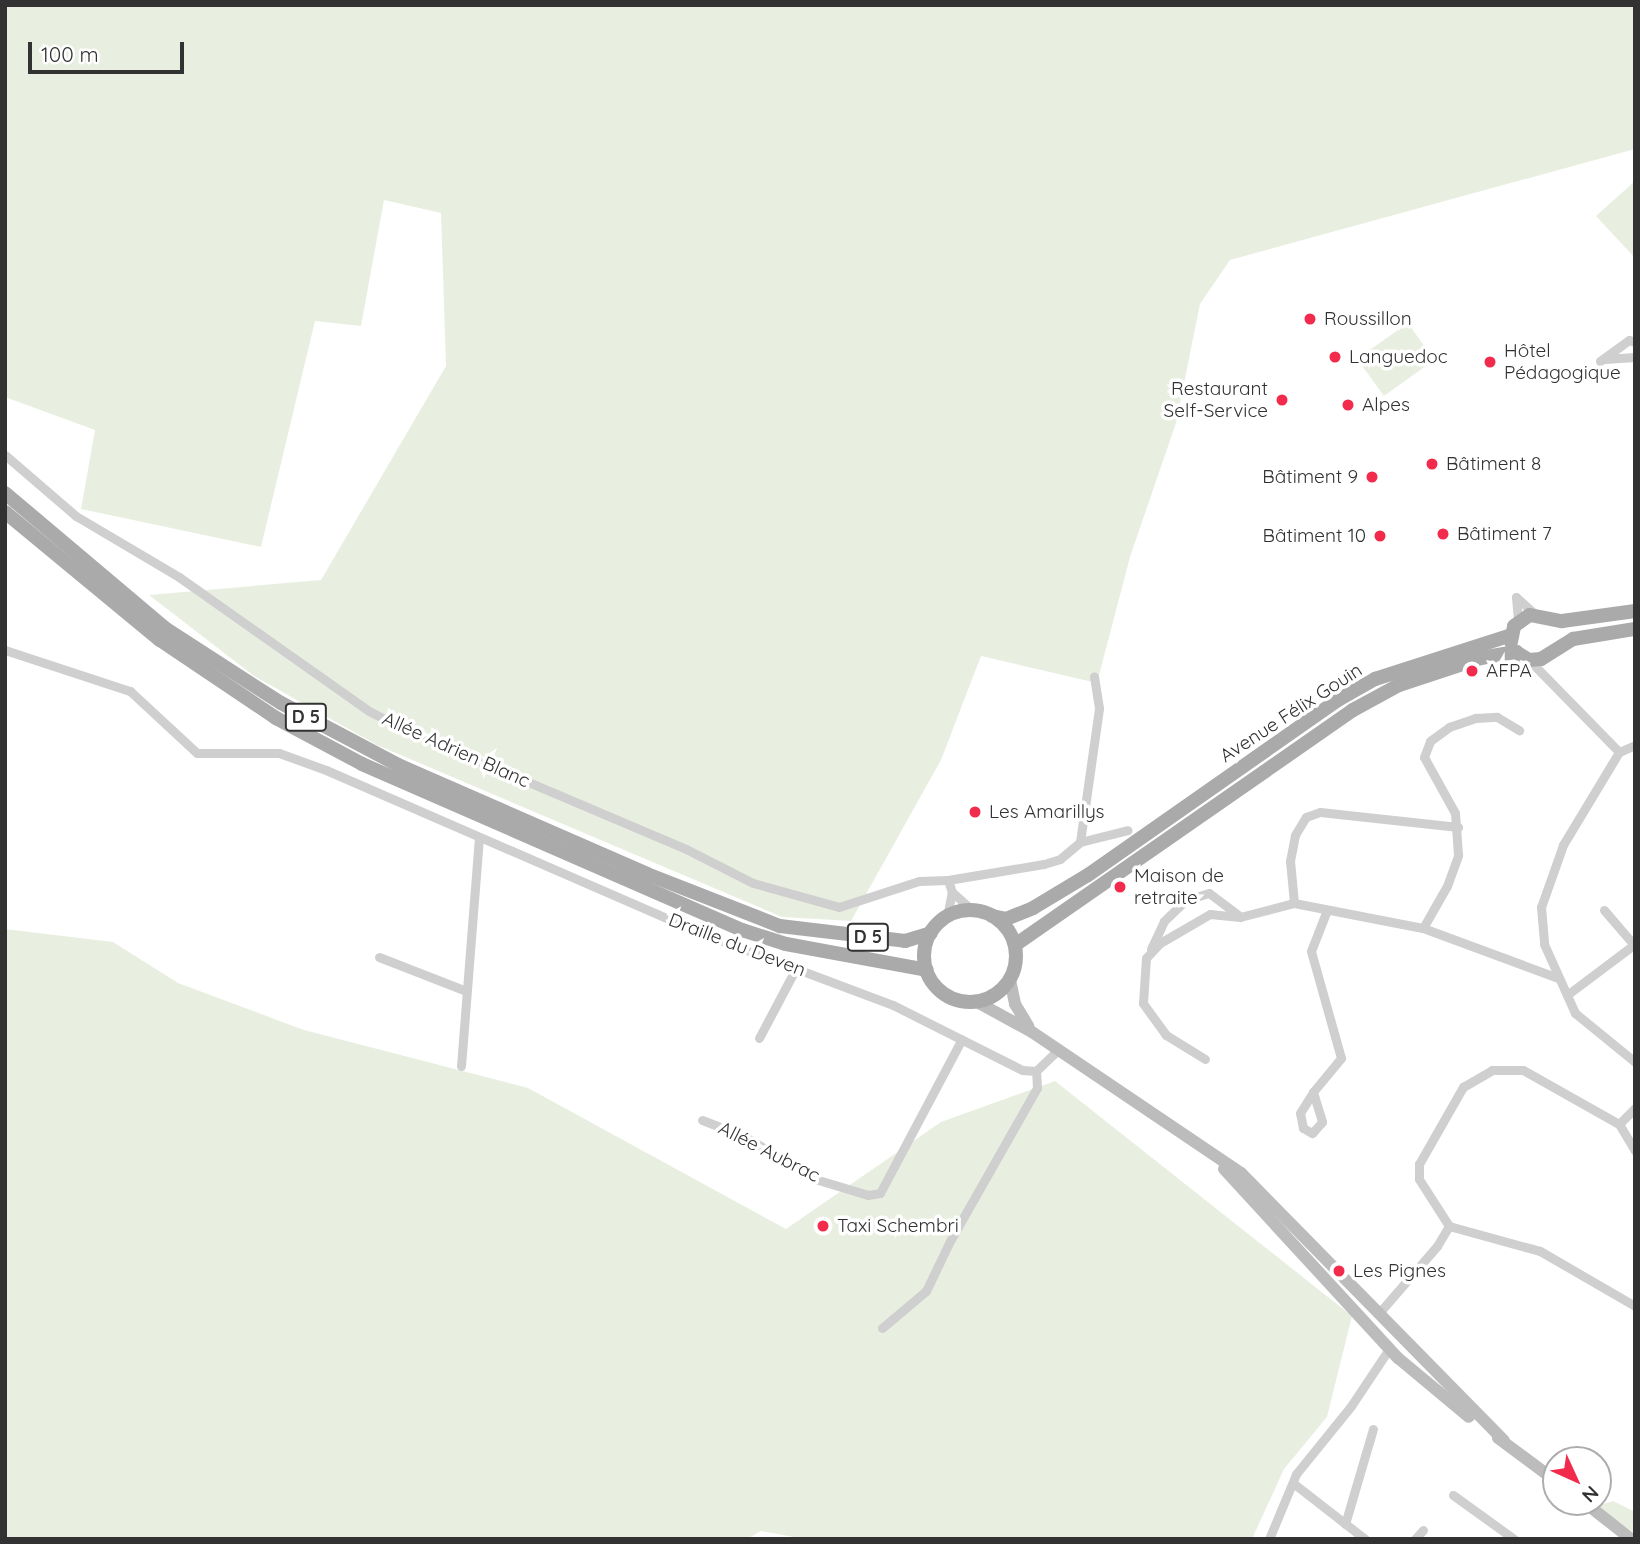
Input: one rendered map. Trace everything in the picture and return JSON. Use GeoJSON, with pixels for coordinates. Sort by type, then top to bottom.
{"type":"FeatureCollection","features":[{"type":"Feature","properties":{"kind":"main road","name":"D 5"},"geometry":{"type":"LineString","coordinates":[[5,493],[166,629],[281,703],[398,765],[659,879],[780,926],[905,941],[931,933]]}},
{"type":"Feature","properties":{"kind":"main road","name":"D 5"},"geometry":{"type":"LineString","coordinates":[[5,512],[160,640],[276,718],[362,764],[742,930],[786,944],[927,971]]}},
{"type":"Feature","properties":{"kind":"main road"},"geometry":{"type":"LineString","coordinates":[[1635,611],[1562,621],[1541,617],[1518,621],[1511,635],[1516,652],[1529,660],[1573,639],[1635,629]]}},
{"type":"Feature","properties":{"kind":"main road"},"geometry":{"type":"LineString","coordinates":[[1541,617],[1555,630],[1550,652]]}},
{"type":"Feature","properties":{"kind":"main road","name":"Avenue Félix Gouin"},"geometry":{"type":"LineString","coordinates":[[992,916],[1006,919],[1033,908],[1088,875],[1338,700],[1376,679],[1511,635]]}},
{"type":"Feature","properties":{"kind":"main road","name":"Avenue Félix Gouin"},"geometry":{"type":"LineString","coordinates":[[1015,945],[1353,710],[1399,685],[1481,658],[1516,652]]}},
{"type":"Feature","properties":{"kind":"main road"},"geometry":{"type":"LineString","coordinates":[[977,1002],[996,995],[1010,980],[1016,963],[1015,945],[1006,928],[992,916],[972,911],[947,917],[931,933],[925,951],[927,971],[946,995],[977,1002],[1032,1032],[1262,1191],[1410,1348],[1504,1441]]}},
{"type":"Feature","properties":{"kind":"main road"},"geometry":{"type":"LineString","coordinates":[[1010,980],[1015,1004],[1032,1032]]}},
{"type":"Feature","properties":{"kind":"main road"},"geometry":{"type":"LineString","coordinates":[[1204,1149],[1393,1353],[1542,1470]]}},
{"type":"Feature","properties":{"kind":"main road"},"geometry":{"type":"LineString","coordinates":[[1367,1324],[1369,1314],[1378,1312]]}},
{"type":"Feature","properties":{"kind":"main road"},"geometry":{"type":"LineString","coordinates":[[1393,1353],[1406,1358],[1410,1348]]}},
{"type":"Feature","properties":{"kind":"main road"},"geometry":{"type":"LineString","coordinates":[[1602,1516],[1631,1539]]}},
{"type":"Feature","properties":{"kind":"street"},"geometry":{"type":"LineString","coordinates":[[1635,342],[1629,340],[1600,361],[1624,355],[1635,357]]}},
{"type":"Feature","properties":{"kind":"street","name":"Allée Adrien Blanc"},"geometry":{"type":"LineString","coordinates":[[5,455],[76,516],[179,578],[369,711],[406,730],[686,849],[753,883],[839,907],[919,881],[948,880],[1044,864],[1060,859],[1080,842]]}},
{"type":"Feature","properties":{"kind":"street"},"geometry":{"type":"LineString","coordinates":[[1518,621],[1516,597],[1541,617]]}},
{"type":"Feature","properties":{"kind":"street","name":"Draille du Deven"},"geometry":{"type":"LineString","coordinates":[[5,650],[131,691],[197,754],[279,753],[479,839],[893,1005],[1022,1070],[1036,1071]]}},
{"type":"Feature","properties":{"kind":"street"},"geometry":{"type":"LineString","coordinates":[[1548,676],[1550,652]]}},
{"type":"Feature","properties":{"kind":"street"},"geometry":{"type":"LineString","coordinates":[[1529,660],[1548,676],[1619,752]]}},
{"type":"Feature","properties":{"kind":"street"},"geometry":{"type":"LineString","coordinates":[[1094,676],[1099,708],[1080,842],[1128,830]]}},
{"type":"Feature","properties":{"kind":"street"},"geometry":{"type":"LineString","coordinates":[[1423,928],[1447,886],[1458,855],[1455,813],[1424,757],[1430,741],[1449,727],[1475,718],[1497,718],[1519,730]]}},
{"type":"Feature","properties":{"kind":"street"},"geometry":{"type":"LineString","coordinates":[[1635,745],[1619,752],[1550,873],[1541,907],[1544,944],[1575,1013],[1595,1033],[1635,1062]]}},
{"type":"Feature","properties":{"kind":"street"},"geometry":{"type":"LineString","coordinates":[[1294,903],[1290,861],[1295,835],[1306,817],[1320,812],[1458,827]]}},
{"type":"Feature","properties":{"kind":"street"},"geometry":{"type":"LineString","coordinates":[[461,1066],[479,839]]}},
{"type":"Feature","properties":{"kind":"street"},"geometry":{"type":"LineString","coordinates":[[948,880],[953,892],[972,911]]}},
{"type":"Feature","properties":{"kind":"street"},"geometry":{"type":"LineString","coordinates":[[947,917],[953,892]]}},
{"type":"Feature","properties":{"kind":"street"},"geometry":{"type":"LineString","coordinates":[[1205,1059],[1166,1035],[1143,1003],[1146,958],[1164,921],[1185,900],[1209,893],[1240,917]]}},
{"type":"Feature","properties":{"kind":"street"},"geometry":{"type":"LineString","coordinates":[[1150,952],[1210,914],[1240,917],[1294,903],[1423,928],[1559,978]]}},
{"type":"Feature","properties":{"kind":"street"},"geometry":{"type":"LineString","coordinates":[[1313,1091],[1341,1058],[1311,951],[1327,910]]}},
{"type":"Feature","properties":{"kind":"street"},"geometry":{"type":"LineString","coordinates":[[1567,995],[1634,945],[1604,910]]}},
{"type":"Feature","properties":{"kind":"street"},"geometry":{"type":"LineString","coordinates":[[379,957],[466,990]]}},
{"type":"Feature","properties":{"kind":"street"},"geometry":{"type":"LineString","coordinates":[[759,1038],[796,968]]}},
{"type":"Feature","properties":{"kind":"street","name":"Allée Aubrac"},"geometry":{"type":"LineString","coordinates":[[702,1120],[744,1136],[815,1179],[837,1183],[868,1195],[880,1193],[962,1040]]}},
{"type":"Feature","properties":{"kind":"street"},"geometry":{"type":"LineString","coordinates":[[882,1328],[926,1291],[1037,1088],[1036,1071],[1058,1050]]}},
{"type":"Feature","properties":{"kind":"street"},"geometry":{"type":"LineString","coordinates":[[1635,1151],[1619,1124],[1522,1070],[1492,1070],[1463,1087],[1419,1164],[1419,1179],[1448,1226],[1540,1251],[1635,1306]]}},
{"type":"Feature","properties":{"kind":"street"},"geometry":{"type":"LineString","coordinates":[[1619,1124],[1635,1108]]}},
{"type":"Feature","properties":{"kind":"street"},"geometry":{"type":"LineString","coordinates":[[1378,1312],[1437,1246],[1448,1226]]}},
{"type":"Feature","properties":{"kind":"street"},"geometry":{"type":"LineString","coordinates":[[1269,1539],[1293,1483],[1393,1353]]}},
{"type":"Feature","properties":{"kind":"street"},"geometry":{"type":"LineString","coordinates":[[1346,1539],[1373,1429]]}},
{"type":"Feature","properties":{"kind":"street"},"geometry":{"type":"LineString","coordinates":[[1293,1483],[1365,1539]]}},
{"type":"Feature","properties":{"kind":"street"},"geometry":{"type":"LineString","coordinates":[[1453,1495],[1514,1539]]}},
{"type":"Feature","properties":{"kind":"street"},"geometry":{"type":"LineString","coordinates":[[1415,1539],[1423,1530]]}},
{"type":"Feature","properties":{"kind":"green space"},"geometry":{"type":"Polygon","coordinates":[[[5,5],[1635,5],[1635,149],[1230,260],[1200,304],[1176,423],[1130,557],[1097,683],[981,656],[941,760],[851,921],[782,917],[377,745],[254,676],[149,595],[321,580],[446,366],[441,213],[384,200],[361,326],[315,321],[261,547],[81,509],[95,430],[5,397],[5,5]]]}},
{"type":"Feature","properties":{"kind":"green space"},"geometry":{"type":"Polygon","coordinates":[[[1635,181],[1635,258],[1596,216],[1635,181]]]}},
{"type":"Feature","properties":{"kind":"green space"},"geometry":{"type":"Polygon","coordinates":[[[1408,323],[1434,360],[1384,396],[1357,359],[1408,323]]]}},
{"type":"Feature","properties":{"kind":"green space"},"geometry":{"type":"Polygon","coordinates":[[[5,929],[113,942],[178,983],[304,1030],[528,1088],[786,1229],[941,1122],[1055,1081],[1352,1316],[1327,1417],[1284,1469],[1252,1539],[805,1539],[761,1531],[747,1539],[5,1539],[5,929]]]}},
{"type":"Feature","properties":{"kind":"green space"},"geometry":{"type":"Polygon","coordinates":[[[1612,1501],[1635,1512],[1635,1534],[1611,1516],[1612,1501]]]}},
{"type":"Feature","properties":{"kind":"place","name":"Roussillon"},"geometry":{"type":"Point","coordinates":[1310,319]}},
{"type":"Feature","properties":{"kind":"place","name":"Languedoc"},"geometry":{"type":"Point","coordinates":[1335,357]}},
{"type":"Feature","properties":{"kind":"place","name":"Hôtel Pédagogique"},"geometry":{"type":"Point","coordinates":[1490,362]}},
{"type":"Feature","properties":{"kind":"place","name":"Restaurant Self-Service"},"geometry":{"type":"Point","coordinates":[1282,400]}},
{"type":"Feature","properties":{"kind":"place","name":"Alpes"},"geometry":{"type":"Point","coordinates":[1348,405]}},
{"type":"Feature","properties":{"kind":"place","name":"Bâtiment 8"},"geometry":{"type":"Point","coordinates":[1432,464]}},
{"type":"Feature","properties":{"kind":"place","name":"Bâtiment 9"},"geometry":{"type":"Point","coordinates":[1372,477]}},
{"type":"Feature","properties":{"kind":"place","name":"Bâtiment 7"},"geometry":{"type":"Point","coordinates":[1443,534]}},
{"type":"Feature","properties":{"kind":"place","name":"Bâtiment 10"},"geometry":{"type":"Point","coordinates":[1380,536]}},
{"type":"Feature","properties":{"kind":"place","name":"AFPA"},"geometry":{"type":"Point","coordinates":[1472,671]}},
{"type":"Feature","properties":{"kind":"place","name":"Les Amarillys"},"geometry":{"type":"Point","coordinates":[975,812]}},
{"type":"Feature","properties":{"kind":"place","name":"Maison de retraite"},"geometry":{"type":"Point","coordinates":[1120,887]}},
{"type":"Feature","properties":{"kind":"place","name":"Taxi Schembri"},"geometry":{"type":"Point","coordinates":[823,1226]}},
{"type":"Feature","properties":{"kind":"place","name":"Les Pignes"},"geometry":{"type":"Point","coordinates":[1339,1271]}}]}
